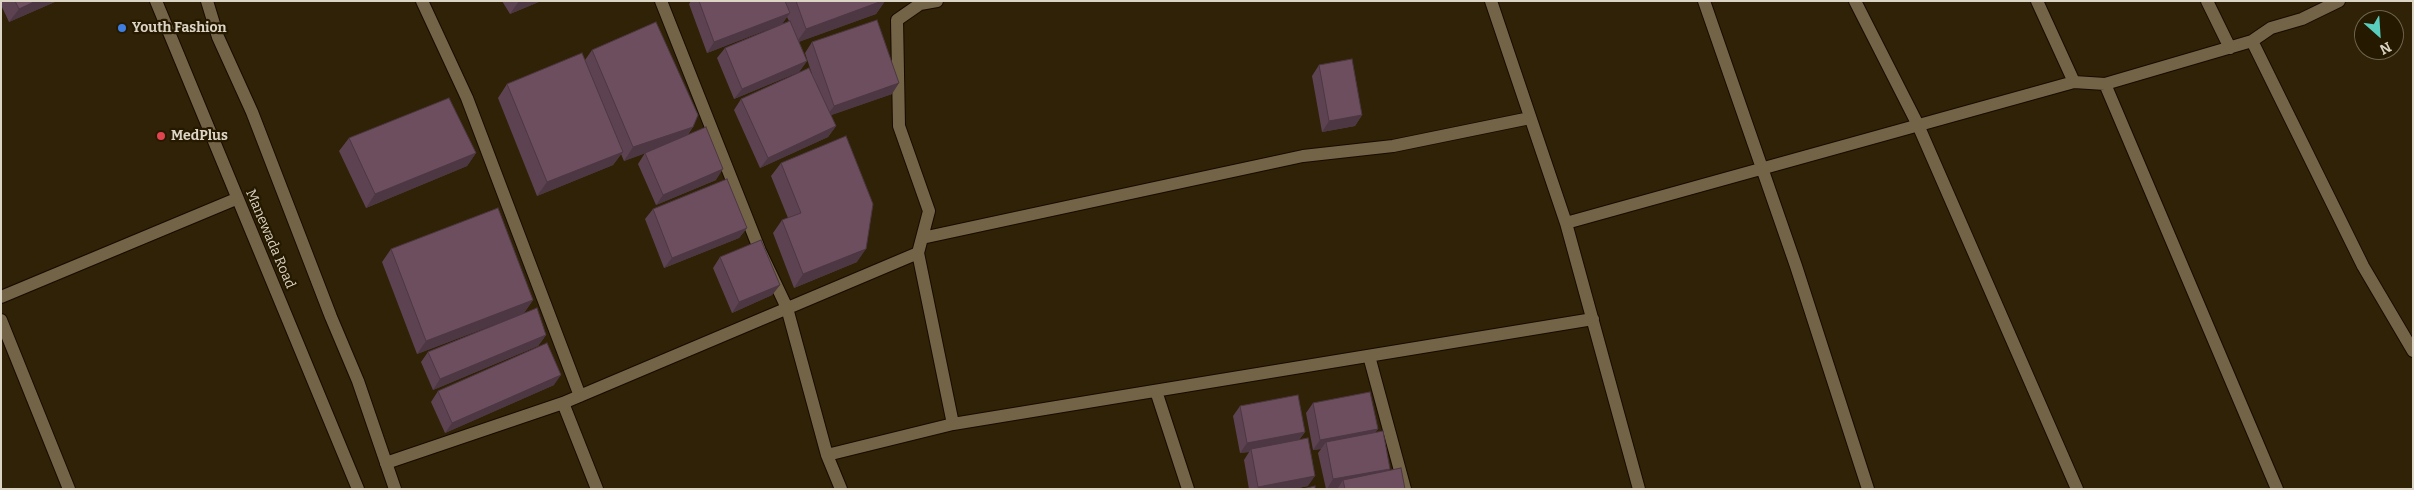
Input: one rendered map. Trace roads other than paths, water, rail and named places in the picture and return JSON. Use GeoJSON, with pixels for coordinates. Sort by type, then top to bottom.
{"type":"FeatureCollection","features":[{"type":"Feature","properties":{"kind":"street","name":"Manewada Road"},"geometry":{"type":"LineString","coordinates":[[156,1],[236,199],[310,369],[358,489]]}},
{"type":"Feature","properties":{"kind":"street"},"geometry":{"type":"LineString","coordinates":[[207,1],[218,37],[252,112],[310,264],[358,381],[395,489]]}},
{"type":"Feature","properties":{"kind":"street"},"geometry":{"type":"LineString","coordinates":[[422,1],[467,98],[580,396]]}},
{"type":"Feature","properties":{"kind":"street"},"geometry":{"type":"LineString","coordinates":[[661,1],[760,252],[787,308],[827,455],[841,489]]}},
{"type":"Feature","properties":{"kind":"street"},"geometry":{"type":"LineString","coordinates":[[937,1],[920,4],[897,20],[899,126],[929,211],[918,253],[953,424]]}},
{"type":"Feature","properties":{"kind":"street"},"geometry":{"type":"LineString","coordinates":[[1490,1],[1566,223],[1639,489]]}},
{"type":"Feature","properties":{"kind":"street"},"geometry":{"type":"LineString","coordinates":[[1704,1],[1763,169],[1868,489]]}},
{"type":"Feature","properties":{"kind":"street"},"geometry":{"type":"LineString","coordinates":[[1855,1],[1918,125],[2077,489]]}},
{"type":"Feature","properties":{"kind":"street"},"geometry":{"type":"LineString","coordinates":[[2037,1],[2074,82]]}},
{"type":"Feature","properties":{"kind":"street"},"geometry":{"type":"LineString","coordinates":[[2207,1],[2230,48]]}},
{"type":"Feature","properties":{"kind":"street"},"geometry":{"type":"LineString","coordinates":[[1566,223],[2074,82],[2105,84],[2252,41],[2271,28],[2302,19],[2339,1]]}},
{"type":"Feature","properties":{"kind":"street"},"geometry":{"type":"LineString","coordinates":[[2252,41],[2363,266],[2413,351]]}},
{"type":"Feature","properties":{"kind":"street"},"geometry":{"type":"LineString","coordinates":[[2105,84],[2277,489]]}},
{"type":"Feature","properties":{"kind":"street"},"geometry":{"type":"LineString","coordinates":[[922,238],[1303,156],[1393,146],[1530,118]]}},
{"type":"Feature","properties":{"kind":"street"},"geometry":{"type":"LineString","coordinates":[[1,297],[236,199]]}},
{"type":"Feature","properties":{"kind":"street"},"geometry":{"type":"LineString","coordinates":[[386,463],[563,403],[918,253]]}},
{"type":"Feature","properties":{"kind":"street"},"geometry":{"type":"LineString","coordinates":[[827,455],[953,424],[1592,319]]}},
{"type":"Feature","properties":{"kind":"street"},"geometry":{"type":"LineString","coordinates":[[1,320],[69,489]]}},
{"type":"Feature","properties":{"kind":"street"},"geometry":{"type":"LineString","coordinates":[[1369,356],[1405,489]]}},
{"type":"Feature","properties":{"kind":"street"},"geometry":{"type":"LineString","coordinates":[[1156,391],[1188,489]]}},
{"type":"Feature","properties":{"kind":"street"},"geometry":{"type":"LineString","coordinates":[[563,403],[598,489]]}},
{"type":"Feature","properties":{"kind":"place","name":"Youth Fashion"},"geometry":{"type":"Point","coordinates":[122,28]}},
{"type":"Feature","properties":{"kind":"place","name":"MedPlus"},"geometry":{"type":"Point","coordinates":[161,136]}}]}
